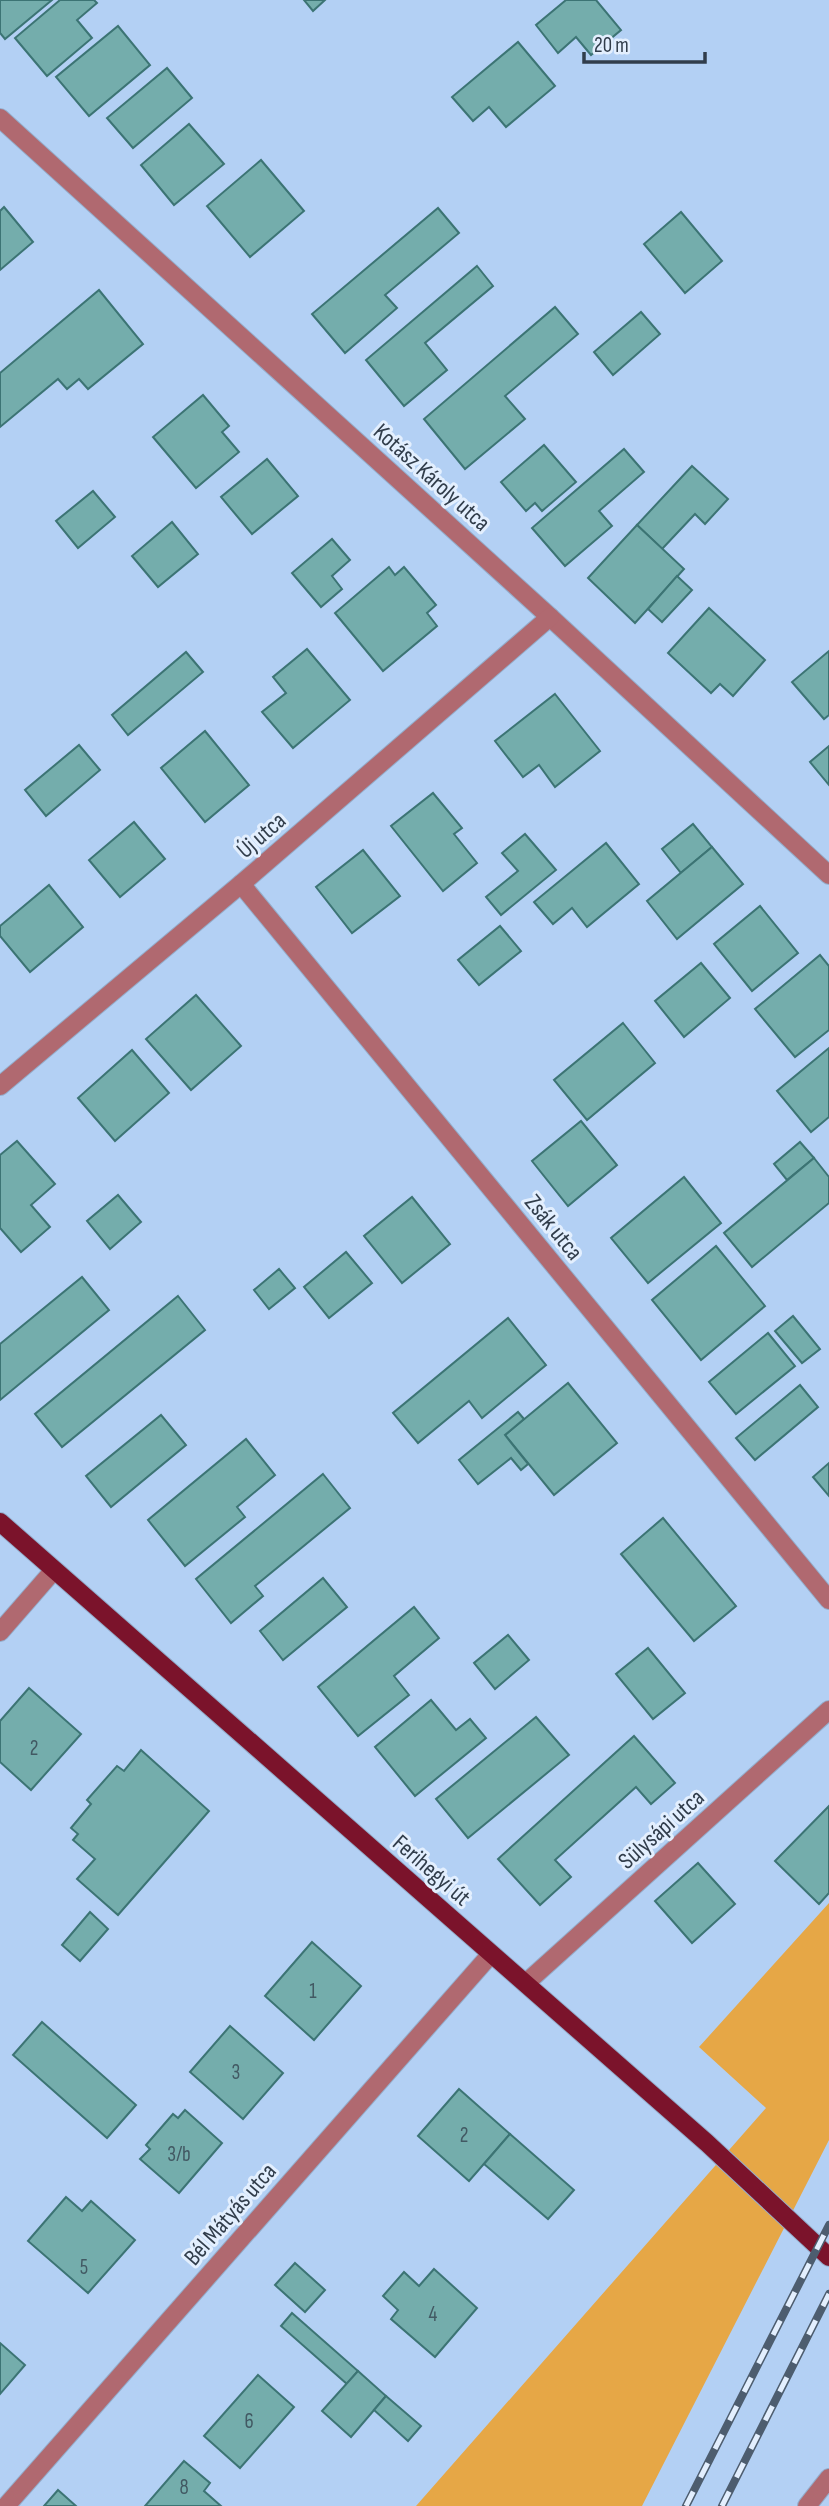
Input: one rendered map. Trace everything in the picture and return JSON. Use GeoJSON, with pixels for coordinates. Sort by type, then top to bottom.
{"type":"FeatureCollection","features":[{"type":"Feature","properties":{"kind":"main road","name":"Ferihegyi út"},"geometry":{"type":"LineString","coordinates":[[0,1522],[707,2143],[829,2257]]}},
{"type":"Feature","properties":{"kind":"street","name":"Kotász Károly utca"},"geometry":{"type":"LineString","coordinates":[[0,118],[550,617],[829,875]]}},
{"type":"Feature","properties":{"kind":"street","name":"Új utca"},"geometry":{"type":"LineString","coordinates":[[0,1086],[241,884],[550,617]]}},
{"type":"Feature","properties":{"kind":"street","name":"Zsák utca"},"geometry":{"type":"LineString","coordinates":[[241,884],[829,1600]]}},
{"type":"Feature","properties":{"kind":"street"},"geometry":{"type":"LineString","coordinates":[[0,1632],[54,1570]]}},
{"type":"Feature","properties":{"kind":"street","name":"Sülysápi utca"},"geometry":{"type":"LineString","coordinates":[[526,1983],[829,1710]]}},
{"type":"Feature","properties":{"kind":"street","name":"Bél Mátyás utca"},"geometry":{"type":"LineString","coordinates":[[6,2506],[491,1954]]}},
{"type":"Feature","properties":{"kind":"street"},"geometry":{"type":"LineString","coordinates":[[807,2506],[829,2477]]}},
{"type":"Feature","properties":{"kind":"shaded area"},"geometry":{"type":"Polygon","coordinates":[[[829,1903],[829,2140],[642,2506],[416,2506],[766,2108],[699,2047],[829,1903]]]}},
{"type":"Feature","properties":{"kind":"building"},"geometry":{"type":"Polygon","coordinates":[[[0,0],[52,0],[5,39],[0,33],[0,0]]]}},
{"type":"Feature","properties":{"kind":"building"},"geometry":{"type":"Polygon","coordinates":[[[60,0],[94,0],[97,3],[77,20],[92,38],[47,76],[15,38],[60,0]]]}},
{"type":"Feature","properties":{"kind":"building"},"geometry":{"type":"Polygon","coordinates":[[[304,0],[325,0],[313,11],[304,0]]]}},
{"type":"Feature","properties":{"kind":"building"},"geometry":{"type":"Polygon","coordinates":[[[566,0],[596,0],[621,30],[591,55],[576,37],[558,53],[536,25],[566,0]]]}},
{"type":"Feature","properties":{"kind":"building"},"geometry":{"type":"Polygon","coordinates":[[[118,26],[150,65],[89,116],[56,77],[118,26]]]}},
{"type":"Feature","properties":{"kind":"building"},"geometry":{"type":"Polygon","coordinates":[[[518,42],[555,86],[506,127],[489,107],[473,121],[452,97],[518,42]]]}},
{"type":"Feature","properties":{"kind":"building"},"geometry":{"type":"Polygon","coordinates":[[[167,68],[192,98],[133,148],[107,118],[167,68]]]}},
{"type":"Feature","properties":{"kind":"building"},"geometry":{"type":"Polygon","coordinates":[[[189,124],[224,164],[174,205],[141,165],[189,124]]]}},
{"type":"Feature","properties":{"kind":"building"},"geometry":{"type":"Polygon","coordinates":[[[261,160],[304,211],[250,257],[207,206],[261,160]]]}},
{"type":"Feature","properties":{"kind":"building"},"geometry":{"type":"Polygon","coordinates":[[[4,207],[33,242],[0,270],[0,211],[4,207]]]}},
{"type":"Feature","properties":{"kind":"building"},"geometry":{"type":"Polygon","coordinates":[[[438,208],[459,233],[385,295],[397,308],[345,353],[312,314],[438,208]]]}},
{"type":"Feature","properties":{"kind":"building"},"geometry":{"type":"Polygon","coordinates":[[[681,212],[722,261],[685,293],[644,244],[681,212]]]}},
{"type":"Feature","properties":{"kind":"building"},"geometry":{"type":"Polygon","coordinates":[[[477,266],[493,286],[425,343],[447,370],[404,406],[366,360],[477,266]]]}},
{"type":"Feature","properties":{"kind":"building"},"geometry":{"type":"Polygon","coordinates":[[[99,290],[143,344],[88,389],[79,379],[67,389],[58,379],[0,427],[0,373],[99,290]]]}},
{"type":"Feature","properties":{"kind":"building"},"geometry":{"type":"Polygon","coordinates":[[[555,307],[578,334],[505,396],[525,419],[465,469],[424,419],[555,307]]]}},
{"type":"Feature","properties":{"kind":"building"},"geometry":{"type":"Polygon","coordinates":[[[641,312],[660,334],[613,375],[594,352],[641,312]]]}},
{"type":"Feature","properties":{"kind":"building"},"geometry":{"type":"Polygon","coordinates":[[[203,395],[229,426],[222,432],[239,452],[196,488],[153,437],[203,395]]]}},
{"type":"Feature","properties":{"kind":"building"},"geometry":{"type":"Polygon","coordinates":[[[544,445],[576,482],[542,511],[535,503],[526,511],[501,482],[544,445]]]}},
{"type":"Feature","properties":{"kind":"building"},"geometry":{"type":"Polygon","coordinates":[[[624,449],[644,472],[599,511],[612,526],[565,566],[532,528],[624,449]]]}},
{"type":"Feature","properties":{"kind":"building"},"geometry":{"type":"Polygon","coordinates":[[[267,459],[298,496],[252,534],[221,497],[267,459]]]}},
{"type":"Feature","properties":{"kind":"building"},"geometry":{"type":"Polygon","coordinates":[[[692,466],[728,499],[705,524],[695,514],[662,549],[637,525],[692,466]]]}},
{"type":"Feature","properties":{"kind":"building"},"geometry":{"type":"Polygon","coordinates":[[[93,491],[115,517],[78,548],[56,521],[93,491]]]}},
{"type":"Feature","properties":{"kind":"building"},"geometry":{"type":"Polygon","coordinates":[[[172,522],[198,554],[158,587],[132,556],[172,522]]]}},
{"type":"Feature","properties":{"kind":"building"},"geometry":{"type":"Polygon","coordinates":[[[637,525],[684,569],[635,623],[588,578],[637,525]]]}},
{"type":"Feature","properties":{"kind":"building"},"geometry":{"type":"Polygon","coordinates":[[[332,539],[350,560],[332,576],[342,589],[321,607],[292,573],[332,539]]]}},
{"type":"Feature","properties":{"kind":"building"},"geometry":{"type":"Polygon","coordinates":[[[389,567],[395,575],[404,567],[436,605],[427,613],[437,626],[383,671],[335,613],[389,567]]]}},
{"type":"Feature","properties":{"kind":"building"},"geometry":{"type":"Polygon","coordinates":[[[677,576],[692,590],[662,622],[648,609],[677,576]]]}},
{"type":"Feature","properties":{"kind":"building"},"geometry":{"type":"Polygon","coordinates":[[[709,608],[765,660],[733,696],[720,684],[711,693],[668,653],[709,608]]]}},
{"type":"Feature","properties":{"kind":"building"},"geometry":{"type":"Polygon","coordinates":[[[307,649],[350,700],[293,748],[262,712],[286,693],[273,677],[307,649]]]}},
{"type":"Feature","properties":{"kind":"building"},"geometry":{"type":"Polygon","coordinates":[[[829,651],[829,715],[824,719],[792,682],[829,651]]]}},
{"type":"Feature","properties":{"kind":"building"},"geometry":{"type":"Polygon","coordinates":[[[186,652],[203,672],[128,735],[112,715],[186,652]]]}},
{"type":"Feature","properties":{"kind":"building"},"geometry":{"type":"Polygon","coordinates":[[[555,694],[600,751],[555,787],[539,765],[523,777],[495,741],[555,694]]]}},
{"type":"Feature","properties":{"kind":"building"},"geometry":{"type":"Polygon","coordinates":[[[205,731],[249,785],[205,822],[161,768],[205,731]]]}},
{"type":"Feature","properties":{"kind":"building"},"geometry":{"type":"Polygon","coordinates":[[[79,745],[100,770],[46,816],[25,790],[79,745]]]}},
{"type":"Feature","properties":{"kind":"building"},"geometry":{"type":"Polygon","coordinates":[[[829,746],[829,785],[810,762],[829,746]]]}},
{"type":"Feature","properties":{"kind":"building"},"geometry":{"type":"Polygon","coordinates":[[[433,793],[462,828],[454,834],[477,863],[443,891],[391,826],[433,793]]]}},
{"type":"Feature","properties":{"kind":"building"},"geometry":{"type":"Polygon","coordinates":[[[134,822],[165,859],[120,897],[89,860],[134,822]]]}},
{"type":"Feature","properties":{"kind":"building"},"geometry":{"type":"Polygon","coordinates":[[[693,824],[712,847],[681,873],[662,849],[693,824]]]}},
{"type":"Feature","properties":{"kind":"building"},"geometry":{"type":"Polygon","coordinates":[[[525,834],[556,870],[501,915],[486,897],[518,871],[502,853],[525,834]]]}},
{"type":"Feature","properties":{"kind":"building"},"geometry":{"type":"Polygon","coordinates":[[[606,843],[639,884],[587,927],[572,908],[553,924],[534,902],[606,843]]]}},
{"type":"Feature","properties":{"kind":"building"},"geometry":{"type":"Polygon","coordinates":[[[712,847],[743,884],[677,939],[647,901],[712,847]]]}},
{"type":"Feature","properties":{"kind":"building"},"geometry":{"type":"Polygon","coordinates":[[[363,850],[400,896],[352,933],[316,887],[363,850]]]}},
{"type":"Feature","properties":{"kind":"building"},"geometry":{"type":"Polygon","coordinates":[[[49,885],[83,927],[30,972],[0,936],[0,926],[49,885]]]}},
{"type":"Feature","properties":{"kind":"building"},"geometry":{"type":"Polygon","coordinates":[[[760,906],[798,953],[752,991],[714,944],[760,906]]]}},
{"type":"Feature","properties":{"kind":"building"},"geometry":{"type":"Polygon","coordinates":[[[500,926],[521,951],[479,985],[458,960],[500,926]]]}},
{"type":"Feature","properties":{"kind":"building"},"geometry":{"type":"Polygon","coordinates":[[[820,955],[829,966],[829,1030],[795,1057],[755,1009],[820,955]]]}},
{"type":"Feature","properties":{"kind":"building"},"geometry":{"type":"Polygon","coordinates":[[[701,963],[730,998],[684,1037],[655,1001],[701,963]]]}},
{"type":"Feature","properties":{"kind":"building"},"geometry":{"type":"Polygon","coordinates":[[[196,995],[241,1046],[191,1090],[146,1039],[196,995]]]}},
{"type":"Feature","properties":{"kind":"building"},"geometry":{"type":"Polygon","coordinates":[[[623,1023],[655,1063],[587,1120],[554,1080],[623,1023]]]}},
{"type":"Feature","properties":{"kind":"building"},"geometry":{"type":"Polygon","coordinates":[[[829,1048],[829,1117],[811,1132],[777,1091],[829,1048]]]}},
{"type":"Feature","properties":{"kind":"building"},"geometry":{"type":"Polygon","coordinates":[[[132,1050],[169,1093],[115,1141],[78,1098],[132,1050]]]}},
{"type":"Feature","properties":{"kind":"building"},"geometry":{"type":"Polygon","coordinates":[[[581,1121],[617,1165],[568,1206],[532,1161],[581,1121]]]}},
{"type":"Feature","properties":{"kind":"building"},"geometry":{"type":"Polygon","coordinates":[[[17,1141],[55,1184],[31,1205],[50,1227],[21,1252],[0,1228],[0,1155],[17,1141]]]}},
{"type":"Feature","properties":{"kind":"building"},"geometry":{"type":"Polygon","coordinates":[[[800,1142],[814,1158],[787,1180],[774,1164],[800,1142]]]}},
{"type":"Feature","properties":{"kind":"building"},"geometry":{"type":"Polygon","coordinates":[[[814,1158],[829,1177],[829,1203],[752,1267],[724,1233],[814,1158]]]}},
{"type":"Feature","properties":{"kind":"building"},"geometry":{"type":"Polygon","coordinates":[[[684,1177],[721,1223],[648,1283],[611,1238],[684,1177]]]}},
{"type":"Feature","properties":{"kind":"building"},"geometry":{"type":"Polygon","coordinates":[[[118,1195],[141,1222],[110,1249],[87,1221],[118,1195]]]}},
{"type":"Feature","properties":{"kind":"building"},"geometry":{"type":"Polygon","coordinates":[[[412,1197],[450,1244],[402,1283],[364,1236],[412,1197]]]}},
{"type":"Feature","properties":{"kind":"building"},"geometry":{"type":"Polygon","coordinates":[[[716,1246],[765,1306],[701,1360],[652,1300],[716,1246]]]}},
{"type":"Feature","properties":{"kind":"building"},"geometry":{"type":"Polygon","coordinates":[[[346,1252],[372,1283],[329,1318],[304,1287],[346,1252]]]}},
{"type":"Feature","properties":{"kind":"building"},"geometry":{"type":"Polygon","coordinates":[[[279,1269],[295,1288],[269,1309],[254,1290],[279,1269]]]}},
{"type":"Feature","properties":{"kind":"building"},"geometry":{"type":"Polygon","coordinates":[[[82,1277],[109,1310],[0,1400],[0,1344],[82,1277]]]}},
{"type":"Feature","properties":{"kind":"building"},"geometry":{"type":"Polygon","coordinates":[[[178,1296],[205,1330],[62,1447],[35,1414],[178,1296]]]}},
{"type":"Feature","properties":{"kind":"building"},"geometry":{"type":"Polygon","coordinates":[[[793,1316],[820,1349],[802,1363],[775,1331],[793,1316]]]}},
{"type":"Feature","properties":{"kind":"building"},"geometry":{"type":"Polygon","coordinates":[[[508,1318],[546,1365],[482,1418],[469,1401],[418,1443],[393,1413],[508,1318]]]}},
{"type":"Feature","properties":{"kind":"building"},"geometry":{"type":"Polygon","coordinates":[[[768,1333],[795,1366],[736,1414],[709,1382],[768,1333]]]}},
{"type":"Feature","properties":{"kind":"building"},"geometry":{"type":"Polygon","coordinates":[[[568,1383],[617,1443],[554,1495],[505,1435],[568,1383]]]}},
{"type":"Feature","properties":{"kind":"building"},"geometry":{"type":"Polygon","coordinates":[[[800,1385],[818,1407],[755,1460],[736,1438],[800,1385]]]}},
{"type":"Feature","properties":{"kind":"building"},"geometry":{"type":"Polygon","coordinates":[[[518,1412],[524,1419],[505,1435],[528,1464],[521,1470],[511,1458],[478,1484],[459,1460],[518,1412]]]}},
{"type":"Feature","properties":{"kind":"building"},"geometry":{"type":"Polygon","coordinates":[[[161,1415],[186,1445],[111,1507],[86,1476],[161,1415]]]}},
{"type":"Feature","properties":{"kind":"building"},"geometry":{"type":"Polygon","coordinates":[[[246,1439],[275,1475],[237,1507],[245,1517],[185,1566],[148,1520],[246,1439]]]}},
{"type":"Feature","properties":{"kind":"building"},"geometry":{"type":"Polygon","coordinates":[[[829,1463],[829,1496],[813,1477],[829,1463]]]}},
{"type":"Feature","properties":{"kind":"building"},"geometry":{"type":"Polygon","coordinates":[[[323,1474],[350,1508],[255,1586],[263,1596],[231,1623],[196,1579],[323,1474]]]}},
{"type":"Feature","properties":{"kind":"building"},"geometry":{"type":"Polygon","coordinates":[[[663,1518],[736,1606],[694,1641],[621,1554],[663,1518]]]}},
{"type":"Feature","properties":{"kind":"building"},"geometry":{"type":"Polygon","coordinates":[[[323,1578],[347,1607],[283,1660],[260,1631],[323,1578]]]}},
{"type":"Feature","properties":{"kind":"building"},"geometry":{"type":"Polygon","coordinates":[[[414,1607],[439,1638],[394,1676],[409,1695],[358,1736],[318,1687],[414,1607]]]}},
{"type":"Feature","properties":{"kind":"building"},"geometry":{"type":"Polygon","coordinates":[[[508,1635],[529,1660],[495,1689],[474,1663],[508,1635]]]}},
{"type":"Feature","properties":{"kind":"building"},"geometry":{"type":"Polygon","coordinates":[[[648,1648],[685,1693],[653,1719],[616,1674],[648,1648]]]}},
{"type":"Feature","properties":{"kind":"building"},"geometry":{"type":"Polygon","coordinates":[[[29,1688],[81,1734],[31,1790],[0,1762],[0,1721],[29,1688]]]}},
{"type":"Feature","properties":{"kind":"building"},"geometry":{"type":"Polygon","coordinates":[[[431,1700],[456,1730],[470,1719],[486,1738],[415,1796],[375,1747],[431,1700]]]}},
{"type":"Feature","properties":{"kind":"building"},"geometry":{"type":"Polygon","coordinates":[[[536,1717],[569,1755],[468,1838],[436,1799],[536,1717]]]}},
{"type":"Feature","properties":{"kind":"building"},"geometry":{"type":"Polygon","coordinates":[[[634,1736],[675,1783],[651,1804],[636,1787],[555,1860],[571,1877],[540,1905],[498,1859],[634,1736]]]}},
{"type":"Feature","properties":{"kind":"building"},"geometry":{"type":"Polygon","coordinates":[[[141,1750],[209,1811],[118,1915],[77,1879],[95,1859],[73,1840],[78,1834],[71,1828],[91,1804],[87,1800],[117,1766],[124,1771],[141,1750]]]}},
{"type":"Feature","properties":{"kind":"building"},"geometry":{"type":"Polygon","coordinates":[[[829,1806],[829,1893],[819,1904],[775,1861],[829,1806]]]}},
{"type":"Feature","properties":{"kind":"building"},"geometry":{"type":"Polygon","coordinates":[[[698,1863],[735,1904],[692,1943],[655,1901],[698,1863]]]}},
{"type":"Feature","properties":{"kind":"building"},"geometry":{"type":"Polygon","coordinates":[[[90,1912],[108,1929],[80,1961],[62,1945],[90,1912]]]}},
{"type":"Feature","properties":{"kind":"building"},"geometry":{"type":"Polygon","coordinates":[[[312,1942],[361,1986],[314,2040],[265,1996],[312,1942]]]}},
{"type":"Feature","properties":{"kind":"building"},"geometry":{"type":"Polygon","coordinates":[[[42,2022],[136,2105],[107,2138],[13,2055],[42,2022]]]}},
{"type":"Feature","properties":{"kind":"building"},"geometry":{"type":"Polygon","coordinates":[[[230,2026],[283,2073],[243,2119],[190,2072],[230,2026]]]}},
{"type":"Feature","properties":{"kind":"building"},"geometry":{"type":"Polygon","coordinates":[[[459,2089],[510,2134],[469,2181],[418,2136],[459,2089]]]}},
{"type":"Feature","properties":{"kind":"building"},"geometry":{"type":"Polygon","coordinates":[[[185,2110],[222,2143],[179,2193],[140,2159],[150,2149],[146,2145],[173,2114],[178,2118],[185,2110]]]}},
{"type":"Feature","properties":{"kind":"building"},"geometry":{"type":"Polygon","coordinates":[[[510,2134],[574,2190],[548,2219],[484,2164],[510,2134]]]}},
{"type":"Feature","properties":{"kind":"building"},"geometry":{"type":"Polygon","coordinates":[[[66,2197],[82,2211],[91,2201],[135,2240],[88,2293],[28,2241],[66,2197]]]}},
{"type":"Feature","properties":{"kind":"building"},"geometry":{"type":"Polygon","coordinates":[[[295,2263],[325,2290],[305,2312],[275,2285],[295,2263]]]}},
{"type":"Feature","properties":{"kind":"building"},"geometry":{"type":"Polygon","coordinates":[[[434,2269],[477,2308],[435,2357],[391,2319],[398,2310],[383,2296],[404,2272],[419,2286],[434,2269]]]}},
{"type":"Feature","properties":{"kind":"building"},"geometry":{"type":"Polygon","coordinates":[[[292,2313],[358,2371],[347,2384],[281,2326],[292,2313]]]}},
{"type":"Feature","properties":{"kind":"building"},"geometry":{"type":"Polygon","coordinates":[[[0,2343],[25,2365],[0,2394],[0,2343]]]}},
{"type":"Feature","properties":{"kind":"building"},"geometry":{"type":"Polygon","coordinates":[[[358,2371],[386,2396],[351,2437],[322,2411],[358,2371]]]}},
{"type":"Feature","properties":{"kind":"building"},"geometry":{"type":"Polygon","coordinates":[[[258,2375],[294,2407],[240,2468],[204,2436],[258,2375]]]}},
{"type":"Feature","properties":{"kind":"building"},"geometry":{"type":"Polygon","coordinates":[[[386,2396],[421,2426],[408,2441],[374,2410],[386,2396]]]}},
{"type":"Feature","properties":{"kind":"building"},"geometry":{"type":"Polygon","coordinates":[[[184,2461],[210,2483],[204,2491],[221,2506],[145,2506],[184,2461]]]}},
{"type":"Feature","properties":{"kind":"building"},"geometry":{"type":"Polygon","coordinates":[[[58,2490],[76,2506],[44,2506],[58,2490]]]}},
{"type":"Feature","properties":{"kind":"railway"},"geometry":{"type":"LineString","coordinates":[[686,2506],[829,2225]]}},
{"type":"Feature","properties":{"kind":"railway"},"geometry":{"type":"LineString","coordinates":[[722,2506],[829,2294]]}}]}
